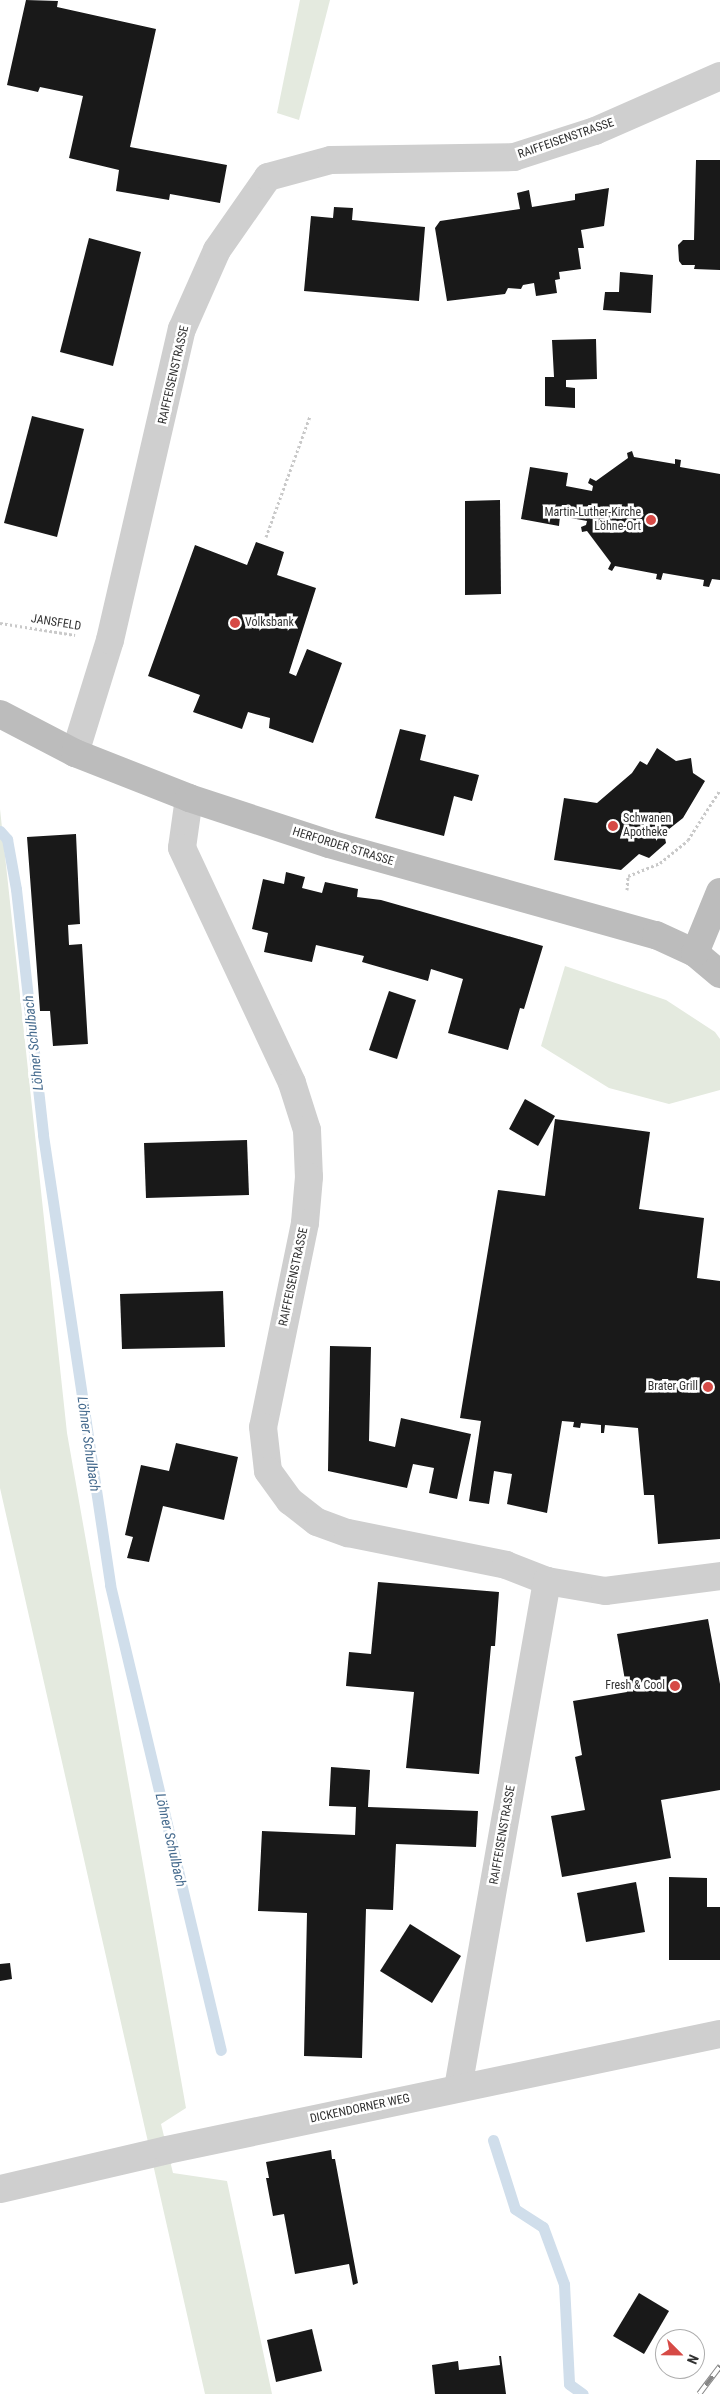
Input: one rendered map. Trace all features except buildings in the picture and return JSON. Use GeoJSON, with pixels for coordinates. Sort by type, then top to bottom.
{"type":"FeatureCollection","features":[{"type":"Feature","properties":{"kind":"main road","name":"HERFORDER STRASSE"},"geometry":{"type":"LineString","coordinates":[[0,714],[75,753],[189,798],[329,844],[624,924],[695,953],[720,974]]}},
{"type":"Feature","properties":{"kind":"main road"},"geometry":{"type":"LineString","coordinates":[[695,953],[720,892]]}},
{"type":"Feature","properties":{"kind":"street","name":"RAIFFEISENSTRASSE"},"geometry":{"type":"LineString","coordinates":[[75,753],[110,640],[182,329],[217,250],[268,177],[331,160],[514,157],[595,131],[720,76]]}},
{"type":"Feature","properties":{"kind":"street","name":"RAIFFEISENSTRASSE"},"geometry":{"type":"LineString","coordinates":[[189,798],[182,848],[292,1083],[306,1130],[309,1177],[305,1224],[263,1427],[268,1471],[290,1501],[317,1522],[348,1533],[506,1565],[547,1581],[605,1591],[720,1576]]}},
{"type":"Feature","properties":{"kind":"street","name":"RAIFFEISENSTRASSE"},"geometry":{"type":"LineString","coordinates":[[458,2088],[547,1581]]}},
{"type":"Feature","properties":{"kind":"street","name":"DICKENDORNER WEG"},"geometry":{"type":"LineString","coordinates":[[0,2189],[458,2088],[720,2034]]}},
{"type":"Feature","properties":{"kind":"path"},"geometry":{"type":"LineString","coordinates":[[266,538],[310,416]]}},
{"type":"Feature","properties":{"kind":"path","name":"JANSFELD"},"geometry":{"type":"LineString","coordinates":[[0,623],[110,640]]}},
{"type":"Feature","properties":{"kind":"path"},"geometry":{"type":"LineString","coordinates":[[624,924],[628,876],[660,863],[688,840],[720,790]]}},
{"type":"Feature","properties":{"kind":"shaded area"},"geometry":{"type":"Polygon","coordinates":[[[300,0],[330,0],[299,120],[277,113],[300,0]]]}},
{"type":"Feature","properties":{"kind":"shaded area"},"geometry":{"type":"Polygon","coordinates":[[[0,809],[67,1433],[186,2108],[161,2124],[173,2173],[227,2181],[272,2394],[205,2394],[0,1488],[0,809]]]}},
{"type":"Feature","properties":{"kind":"shaded area"},"geometry":{"type":"Polygon","coordinates":[[[565,966],[666,1000],[715,1032],[720,1039],[720,1090],[669,1104],[609,1088],[541,1046],[565,966]]]}},
{"type":"Feature","properties":{"kind":"waterway","name":"Löhner Schulbach"},"geometry":{"type":"LineString","coordinates":[[0,831],[7,839],[16,889],[43,1135],[110,1585],[221,2050]]}},
{"type":"Feature","properties":{"kind":"waterway","name":"Löhner Schulbach"},"geometry":{"type":"LineString","coordinates":[[493,2140],[515,2209],[543,2227],[564,2284],[569,2384],[583,2394]]}},
{"type":"Feature","properties":{"kind":"railway"},"geometry":{"type":"LineString","coordinates":[[699,2394],[720,2366]]}},
{"type":"Feature","properties":{"kind":"place","name":"Martin-Luther-Kirche Löhne-Ort"},"geometry":{"type":"Point","coordinates":[651,520]}},
{"type":"Feature","properties":{"kind":"place","name":"Volksbank"},"geometry":{"type":"Point","coordinates":[235,623]}},
{"type":"Feature","properties":{"kind":"place","name":"Schwanen Apotheke"},"geometry":{"type":"Point","coordinates":[613,826]}},
{"type":"Feature","properties":{"kind":"place","name":"Brater Grill"},"geometry":{"type":"Point","coordinates":[708,1387]}},
{"type":"Feature","properties":{"kind":"place","name":"Fresh & Cool"},"geometry":{"type":"Point","coordinates":[675,1686]}}]}
